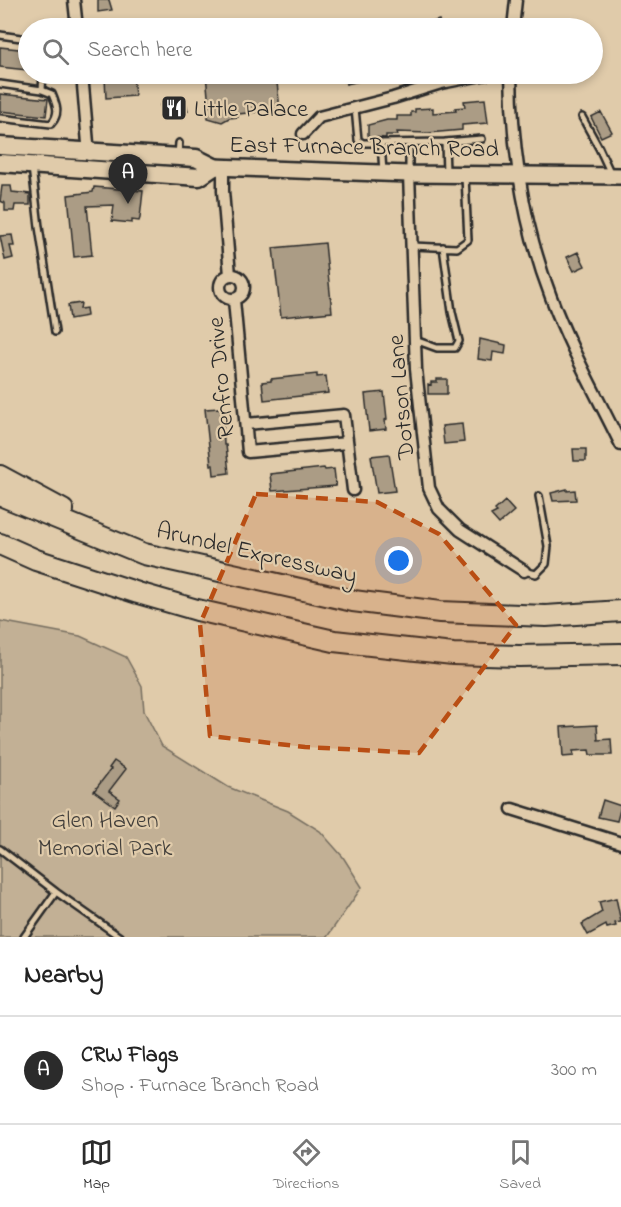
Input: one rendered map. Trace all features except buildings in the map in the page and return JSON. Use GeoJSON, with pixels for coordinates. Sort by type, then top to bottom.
{"type":"FeatureCollection","features":[{"type":"Feature","properties":{"kind":"highway"},"geometry":{"type":"LineString","coordinates":[[0,476],[60,509],[91,521],[144,554]]}},
{"type":"Feature","properties":{"kind":"highway","name":"Arundel Expressway"},"geometry":{"type":"LineString","coordinates":[[0,495],[144,554],[353,601],[440,612],[546,616],[621,611]]}},
{"type":"Feature","properties":{"kind":"highway"},"geometry":{"type":"LineString","coordinates":[[0,544],[36,560],[158,599],[334,641],[453,654],[519,656],[621,654]]}},
{"type":"Feature","properties":{"kind":"main road","name":"East Furnace Branch Road"},"geometry":{"type":"LineString","coordinates":[[0,146],[89,151],[178,150],[219,167],[409,174],[616,176]]}},
{"type":"Feature","properties":{"kind":"main road"},"geometry":{"type":"LineString","coordinates":[[0,163],[199,177],[219,167]]}},
{"type":"Feature","properties":{"kind":"street"},"geometry":{"type":"LineString","coordinates":[[74,0],[76,18]]}},
{"type":"Feature","properties":{"kind":"street"},"geometry":{"type":"LineString","coordinates":[[513,18],[514,1]]}},
{"type":"Feature","properties":{"kind":"street"},"geometry":{"type":"LineString","coordinates":[[83,84],[90,170]]}},
{"type":"Feature","properties":{"kind":"street"},"geometry":{"type":"LineString","coordinates":[[303,134],[319,117],[393,99],[438,84]]}},
{"type":"Feature","properties":{"kind":"street"},"geometry":{"type":"LineString","coordinates":[[512,84],[519,174],[532,237],[550,297],[621,445]]}},
{"type":"Feature","properties":{"kind":"street","name":"Renfro Drive"},"geometry":{"type":"LineString","coordinates":[[219,167],[230,275]]}},
{"type":"Feature","properties":{"kind":"street","name":"Dotson Lane"},"geometry":{"type":"LineString","coordinates":[[409,174],[416,369],[429,488],[439,509],[460,530],[524,571]]}},
{"type":"Feature","properties":{"kind":"street","name":"Renfro Drive"},"geometry":{"type":"LineString","coordinates":[[230,275],[238,276],[244,281],[245,289],[241,297],[234,300],[226,299],[221,294],[219,286],[223,279],[230,275]]}},
{"type":"Feature","properties":{"kind":"street","name":"Renfro Drive"},"geometry":{"type":"LineString","coordinates":[[234,300],[248,452],[347,443]]}},
{"type":"Feature","properties":{"kind":"street"},"geometry":{"type":"LineString","coordinates":[[246,424],[344,415],[353,490]]}},
{"type":"Feature","properties":{"kind":"street"},"geometry":{"type":"LineString","coordinates":[[512,809],[621,843]]}},
{"type":"Feature","properties":{"kind":"lane"},"geometry":{"type":"LineString","coordinates":[[0,35],[18,38]]}},
{"type":"Feature","properties":{"kind":"lane"},"geometry":{"type":"LineString","coordinates":[[35,98],[40,84]]}},
{"type":"Feature","properties":{"kind":"lane"},"geometry":{"type":"LineString","coordinates":[[1,116],[51,124],[56,118],[57,106],[52,94],[38,89],[2,85],[4,94]]}},
{"type":"Feature","properties":{"kind":"lane"},"geometry":{"type":"LineString","coordinates":[[19,96],[21,87]]}},
{"type":"Feature","properties":{"kind":"lane"},"geometry":{"type":"LineString","coordinates":[[355,107],[358,140],[363,143],[482,139]]}},
{"type":"Feature","properties":{"kind":"lane"},"geometry":{"type":"LineString","coordinates":[[17,120],[18,113]]}},
{"type":"Feature","properties":{"kind":"lane"},"geometry":{"type":"LineString","coordinates":[[34,115],[34,122]]}},
{"type":"Feature","properties":{"kind":"lane"},"geometry":{"type":"LineString","coordinates":[[582,117],[616,176]]}},
{"type":"Feature","properties":{"kind":"lane"},"geometry":{"type":"LineString","coordinates":[[409,142],[409,174]]}},
{"type":"Feature","properties":{"kind":"lane"},"geometry":{"type":"LineString","coordinates":[[445,142],[446,174]]}},
{"type":"Feature","properties":{"kind":"lane"},"geometry":{"type":"LineString","coordinates":[[381,143],[383,173]]}},
{"type":"Feature","properties":{"kind":"lane"},"geometry":{"type":"LineString","coordinates":[[32,166],[55,332]]}},
{"type":"Feature","properties":{"kind":"lane"},"geometry":{"type":"LineString","coordinates":[[412,246],[457,248],[468,240],[465,174]]}},
{"type":"Feature","properties":{"kind":"lane"},"geometry":{"type":"LineString","coordinates":[[415,340],[437,348],[454,348],[459,341],[452,312],[443,247]]}},
{"type":"Feature","properties":{"kind":"lane"},"geometry":{"type":"LineString","coordinates":[[524,571],[536,574],[546,564],[548,546],[539,496]]}},
{"type":"Feature","properties":{"kind":"lane"},"geometry":{"type":"LineString","coordinates":[[0,849],[120,937]]}},
{"type":"Feature","properties":{"kind":"lane"},"geometry":{"type":"LineString","coordinates":[[24,937],[56,892]]}},
{"type":"Feature","properties":{"kind":"highlighted area"},"geometry":{"type":"Polygon","coordinates":[[[256,494],[377,502],[439,534],[516,625],[419,753],[305,747],[210,736],[200,624],[256,494]]]}},
{"type":"Feature","properties":{"kind":"green space","name":"Glen Haven Memorial Park"},"geometry":{"type":"Polygon","coordinates":[[[0,621],[80,636],[126,657],[142,686],[144,711],[162,746],[228,787],[288,811],[320,831],[343,857],[362,887],[327,937],[0,937],[0,621]]]}},
{"type":"Feature","properties":{"kind":"place","name":"Little Palace"},"geometry":{"type":"Point","coordinates":[174,108]}},
{"type":"Feature","properties":{"kind":"place","name":"CRW Flags"},"geometry":{"type":"Point","coordinates":[128,204]}}]}
